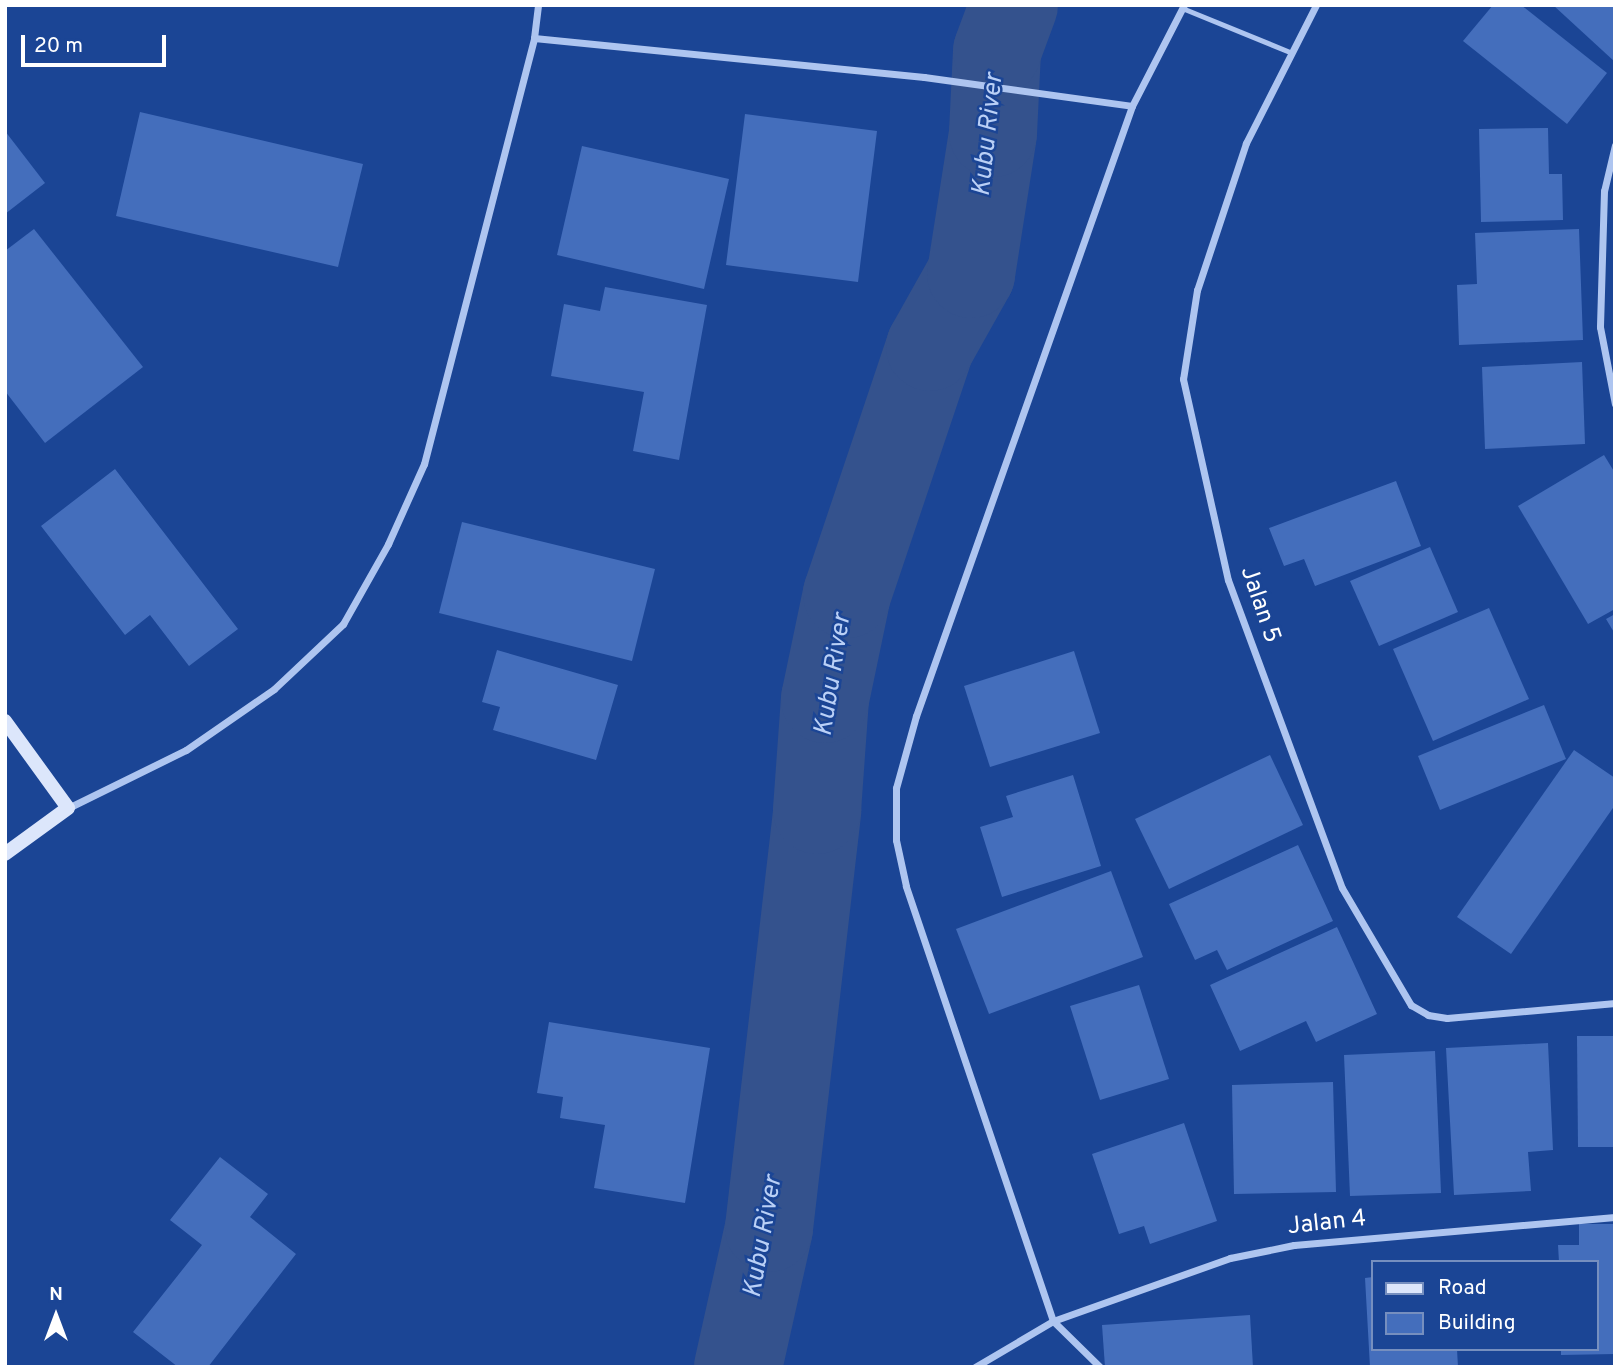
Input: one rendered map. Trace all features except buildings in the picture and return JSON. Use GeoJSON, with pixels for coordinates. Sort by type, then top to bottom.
{"type":"FeatureCollection","features":[{"type":"Feature","properties":{"kind":"street"},"geometry":{"type":"LineString","coordinates":[[5,854],[68,808],[186,750],[274,689],[343,624],[388,544],[425,464],[534,38],[538,5]]}},
{"type":"Feature","properties":{"kind":"street","name":"Jalan 5"},"geometry":{"type":"LineString","coordinates":[[1316,5],[1246,143],[1197,290],[1183,379],[1202,479],[1228,580],[1342,888],[1410,1005],[1428,1015],[1447,1018],[1615,1003]]}},
{"type":"Feature","properties":{"kind":"street"},"geometry":{"type":"LineString","coordinates":[[1100,1367],[1054,1321],[906,886],[896,840],[896,788],[916,716],[1132,106],[1183,7]]}},
{"type":"Feature","properties":{"kind":"street"},"geometry":{"type":"LineString","coordinates":[[534,38],[924,77],[1132,106]]}},
{"type":"Feature","properties":{"kind":"street"},"geometry":{"type":"LineString","coordinates":[[1615,145],[1604,191],[1600,327],[1615,404]]}},
{"type":"Feature","properties":{"kind":"street"},"geometry":{"type":"LineString","coordinates":[[5,721],[68,808]]}},
{"type":"Feature","properties":{"kind":"street","name":"Jalan 4"},"geometry":{"type":"LineString","coordinates":[[975,1367],[1054,1321],[1182,1273],[1294,1245],[1615,1217]]}},
{"type":"Feature","properties":{"kind":"lane"},"geometry":{"type":"LineString","coordinates":[[1183,7],[1290,52]]}},
{"type":"Feature","properties":{"kind":"waterway","name":"Kubu River"},"geometry":{"type":"LineString","coordinates":[[738,1367],[769,1228],[817,810],[825,699],[847,594],[930,347],[971,274],[993,133],[997,51],[1014,5]]}}]}
